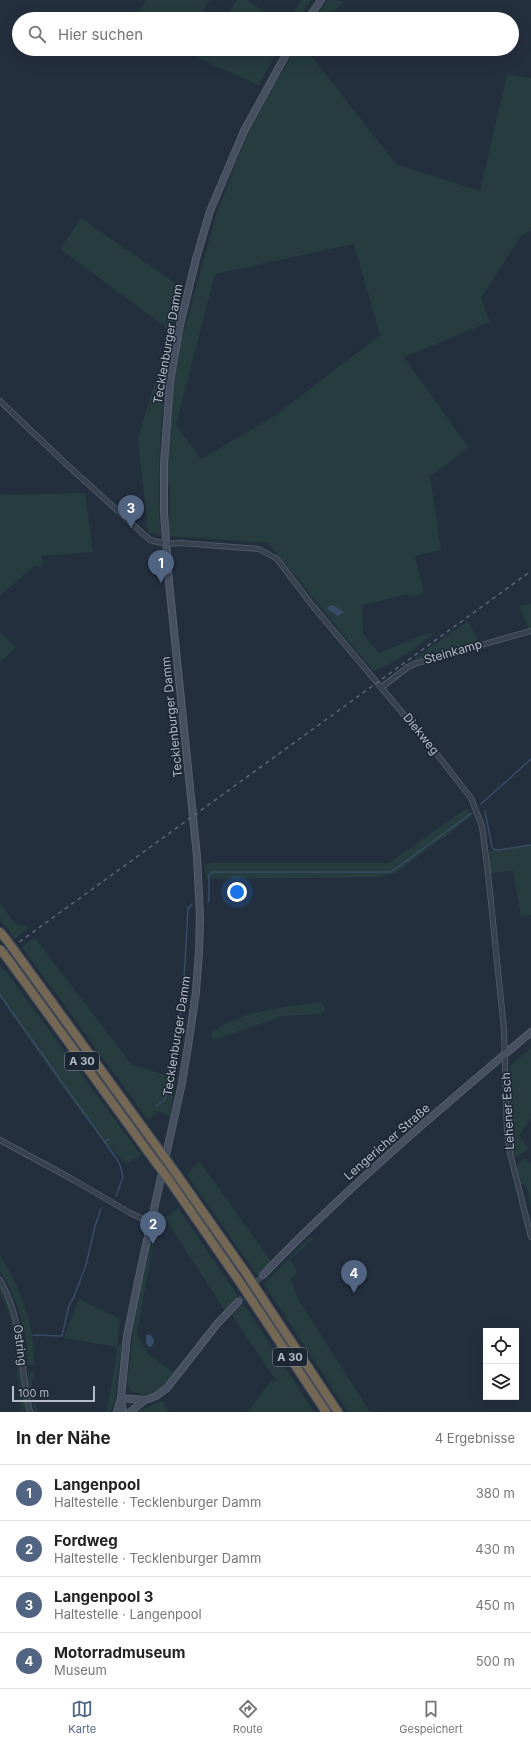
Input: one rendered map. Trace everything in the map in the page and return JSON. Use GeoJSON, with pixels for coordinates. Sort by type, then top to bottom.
{"type":"FeatureCollection","features":[{"type":"Feature","properties":{"kind":"highway","name":"A 30"},"geometry":{"type":"LineString","coordinates":[[0,932],[178,1176],[246,1273],[338,1412]]}},
{"type":"Feature","properties":{"kind":"highway","name":"A 30"},"geometry":{"type":"LineString","coordinates":[[0,948],[169,1180],[241,1284],[326,1412]]}},
{"type":"Feature","properties":{"kind":"main road"},"geometry":{"type":"LineString","coordinates":[[313,12],[321,0]]}},
{"type":"Feature","properties":{"kind":"main road","name":"Tecklenburger Damm"},"geometry":{"type":"LineString","coordinates":[[117,1412],[121,1398],[128,1336],[150,1222],[188,1046],[196,992],[200,931],[197,856],[164,512],[164,464],[170,382],[180,325],[196,259],[210,211],[244,131],[285,56]]}},
{"type":"Feature","properties":{"kind":"main road","name":"Lengericher Straße"},"geometry":{"type":"LineString","coordinates":[[263,1275],[364,1175],[531,1032]]}},
{"type":"Feature","properties":{"kind":"main road"},"geometry":{"type":"LineString","coordinates":[[130,1412],[145,1400],[156,1396],[167,1388],[217,1324],[238,1302]]}},
{"type":"Feature","properties":{"kind":"main road"},"geometry":{"type":"LineString","coordinates":[[121,1398],[145,1400]]}},
{"type":"Feature","properties":{"kind":"main road","name":"Tecklenburger Damm"},"geometry":{"type":"LineString","coordinates":[[121,1398],[123,1412]]}},
{"type":"Feature","properties":{"kind":"street","name":"Diekweg"},"geometry":{"type":"LineString","coordinates":[[0,401],[145,537],[155,543],[181,543],[259,549],[277,559],[471,798],[482,826],[485,844],[504,1030],[505,1054]]}},
{"type":"Feature","properties":{"kind":"street","name":"Steinkamp"},"geometry":{"type":"LineString","coordinates":[[382,687],[417,662],[531,631]]}},
{"type":"Feature","properties":{"kind":"street","name":"Lehener Esch"},"geometry":{"type":"LineString","coordinates":[[505,1054],[508,1140],[531,1237]]}},
{"type":"Feature","properties":{"kind":"street"},"geometry":{"type":"LineString","coordinates":[[0,1140],[72,1178],[132,1214],[150,1222]]}},
{"type":"Feature","properties":{"kind":"street","name":"Ostring"},"geometry":{"type":"LineString","coordinates":[[0,1280],[14,1311],[18,1325],[23,1371],[30,1412]]}},
{"type":"Feature","properties":{"kind":"green space"},"geometry":{"type":"Polygon","coordinates":[[[147,0],[210,0],[202,12],[137,12],[147,0]]]}},
{"type":"Feature","properties":{"kind":"green space"},"geometry":{"type":"Polygon","coordinates":[[[237,0],[247,0],[265,12],[229,12],[237,0]]]}},
{"type":"Feature","properties":{"kind":"green space"},"geometry":{"type":"Polygon","coordinates":[[[301,0],[311,0],[303,12],[293,12],[301,0]]]}},
{"type":"Feature","properties":{"kind":"green space"},"geometry":{"type":"Polygon","coordinates":[[[328,0],[344,1],[333,12],[319,12],[328,0]]]}},
{"type":"Feature","properties":{"kind":"green space"},"geometry":{"type":"Polygon","coordinates":[[[199,56],[275,56],[258,85],[198,58],[199,56]]]}},
{"type":"Feature","properties":{"kind":"green space"},"geometry":{"type":"Polygon","coordinates":[[[291,56],[311,56],[396,164],[480,191],[507,74],[531,78],[531,231],[521,236],[481,298],[490,322],[404,357],[469,448],[430,476],[441,550],[415,556],[424,593],[415,596],[405,595],[362,605],[363,634],[379,653],[428,633],[434,633],[405,655],[373,671],[268,543],[169,536],[170,491],[167,471],[172,396],[181,342],[216,215],[248,132],[291,56]],[[354,244],[215,274],[176,425],[201,459],[276,415],[380,335],[354,244]]]}},
{"type":"Feature","properties":{"kind":"green space"},"geometry":{"type":"Polygon","coordinates":[[[81,218],[182,288],[171,331],[60,249],[81,218]]]}},
{"type":"Feature","properties":{"kind":"green space"},"geometry":{"type":"Polygon","coordinates":[[[171,345],[164,399],[159,471],[159,517],[161,535],[148,533],[138,438],[166,346],[171,345]]]}},
{"type":"Feature","properties":{"kind":"green space"},"geometry":{"type":"Polygon","coordinates":[[[85,493],[93,552],[42,556],[43,567],[35,565],[0,596],[0,495],[85,493]]]}},
{"type":"Feature","properties":{"kind":"green space"},"geometry":{"type":"Polygon","coordinates":[[[531,604],[531,628],[528,628],[519,606],[531,604]]]}},
{"type":"Feature","properties":{"kind":"green space"},"geometry":{"type":"Polygon","coordinates":[[[468,621],[479,643],[417,659],[408,663],[468,621]]]}},
{"type":"Feature","properties":{"kind":"green space"},"geometry":{"type":"Polygon","coordinates":[[[0,632],[16,648],[0,662],[0,632]]]}},
{"type":"Feature","properties":{"kind":"green space"},"geometry":{"type":"Polygon","coordinates":[[[404,667],[383,683],[382,682],[404,667]]]}},
{"type":"Feature","properties":{"kind":"green space"},"geometry":{"type":"Polygon","coordinates":[[[467,808],[472,816],[397,872],[379,877],[206,879],[204,865],[214,863],[389,863],[467,808]]]}},
{"type":"Feature","properties":{"kind":"green space"},"geometry":{"type":"Polygon","coordinates":[[[531,845],[531,915],[521,917],[513,871],[490,873],[489,851],[531,845]]]}},
{"type":"Feature","properties":{"kind":"green space"},"geometry":{"type":"Polygon","coordinates":[[[0,903],[13,921],[19,926],[25,925],[28,928],[15,939],[0,919],[0,903]]]}},
{"type":"Feature","properties":{"kind":"green space"},"geometry":{"type":"Polygon","coordinates":[[[35,938],[132,1065],[176,1078],[170,1116],[158,1111],[148,1120],[22,947],[35,938]]]}},
{"type":"Feature","properties":{"kind":"green space"},"geometry":{"type":"Polygon","coordinates":[[[0,966],[5,970],[141,1155],[126,1164],[100,1137],[63,1088],[0,997],[0,966]]]}},
{"type":"Feature","properties":{"kind":"green space"},"geometry":{"type":"Polygon","coordinates":[[[321,1002],[325,1008],[322,1014],[283,1016],[213,1040],[211,1034],[221,1026],[248,1015],[278,1008],[321,1002]]]}},
{"type":"Feature","properties":{"kind":"green space"},"geometry":{"type":"Polygon","coordinates":[[[531,1048],[531,1119],[519,1135],[529,1148],[517,1157],[513,1155],[510,1140],[509,1073],[510,1066],[531,1048]]]}},
{"type":"Feature","properties":{"kind":"green space"},"geometry":{"type":"Polygon","coordinates":[[[525,1158],[531,1164],[531,1206],[526,1184],[520,1184],[517,1173],[517,1166],[521,1160],[525,1158]]]}},
{"type":"Feature","properties":{"kind":"green space"},"geometry":{"type":"Polygon","coordinates":[[[199,1161],[271,1261],[257,1275],[187,1175],[199,1161]]]}},
{"type":"Feature","properties":{"kind":"green space"},"geometry":{"type":"Polygon","coordinates":[[[178,1208],[238,1296],[225,1311],[165,1218],[156,1228],[137,1333],[148,1355],[173,1372],[187,1355],[188,1356],[168,1383],[157,1391],[142,1395],[131,1391],[128,1387],[133,1332],[141,1283],[151,1248],[155,1219],[162,1215],[166,1217],[178,1208]]]}},
{"type":"Feature","properties":{"kind":"green space"},"geometry":{"type":"Polygon","coordinates":[[[310,1237],[314,1238],[290,1260],[296,1269],[296,1273],[291,1279],[297,1297],[370,1412],[348,1412],[264,1284],[310,1237]]]}},
{"type":"Feature","properties":{"kind":"green space"},"geometry":{"type":"Polygon","coordinates":[[[0,1256],[14,1281],[25,1308],[32,1336],[34,1365],[28,1366],[26,1339],[19,1311],[9,1286],[0,1271],[0,1256]]]}},
{"type":"Feature","properties":{"kind":"green space"},"geometry":{"type":"Polygon","coordinates":[[[0,1286],[11,1315],[18,1345],[26,1407],[23,1412],[20,1399],[13,1331],[9,1314],[0,1292],[0,1286]]]}},
{"type":"Feature","properties":{"kind":"green space"},"geometry":{"type":"Polygon","coordinates":[[[79,1299],[120,1319],[117,1347],[64,1338],[79,1299]]]}},
{"type":"Feature","properties":{"kind":"green space"},"geometry":{"type":"Polygon","coordinates":[[[244,1304],[314,1412],[248,1412],[271,1380],[277,1382],[232,1315],[244,1304]]]}},
{"type":"Feature","properties":{"kind":"green space"},"geometry":{"type":"Polygon","coordinates":[[[120,1344],[122,1344],[114,1405],[110,1412],[107,1412],[117,1349],[120,1344]]]}},
{"type":"Feature","properties":{"kind":"green space"},"geometry":{"type":"Polygon","coordinates":[[[35,1371],[32,1386],[38,1412],[35,1412],[27,1379],[28,1374],[35,1371]]]}},
{"type":"Feature","properties":{"kind":"green space"},"geometry":{"type":"Polygon","coordinates":[[[161,1401],[164,1403],[168,1412],[138,1412],[161,1401]]]}},
{"type":"Feature","properties":{"kind":"water"},"geometry":{"type":"Polygon","coordinates":[[[333,605],[344,612],[338,616],[327,609],[329,606],[333,605]]]}},
{"type":"Feature","properties":{"kind":"water"},"geometry":{"type":"Polygon","coordinates":[[[146,1335],[150,1335],[153,1338],[154,1341],[152,1346],[149,1347],[146,1343],[146,1335]]]}},
{"type":"Feature","properties":{"kind":"waterway"},"geometry":{"type":"LineString","coordinates":[[481,804],[531,759]]}},
{"type":"Feature","properties":{"kind":"waterway"},"geometry":{"type":"LineString","coordinates":[[485,811],[493,849],[498,850],[531,845]]}},
{"type":"Feature","properties":{"kind":"waterway"},"geometry":{"type":"LineString","coordinates":[[208,902],[209,875],[213,872],[391,872],[472,813]]}},
{"type":"Feature","properties":{"kind":"waterway"},"geometry":{"type":"LineString","coordinates":[[171,1078],[183,996],[188,909],[192,904]]}},
{"type":"Feature","properties":{"kind":"waterway"},"geometry":{"type":"LineString","coordinates":[[0,995],[116,1158],[120,1165],[123,1177],[116,1196]]}},
{"type":"Feature","properties":{"kind":"waterway"},"geometry":{"type":"LineString","coordinates":[[156,1106],[165,1099],[169,1086]]}},
{"type":"Feature","properties":{"kind":"waterway"},"geometry":{"type":"LineString","coordinates":[[104,1142],[109,1139]]}},
{"type":"Feature","properties":{"kind":"waterway"},"geometry":{"type":"LineString","coordinates":[[33,1335],[62,1336],[69,1305],[74,1297],[86,1265],[95,1226],[101,1209]]}},
{"type":"Feature","properties":{"kind":"tunnel"},"geometry":{"type":"LineString","coordinates":[[238,1302],[263,1275]]}},
{"type":"Feature","properties":{"kind":"railway"},"geometry":{"type":"LineString","coordinates":[[0,956],[531,571]]}},
{"type":"Feature","properties":{"kind":"place","name":"Langenpool 3"},"geometry":{"type":"Point","coordinates":[131,528]}},
{"type":"Feature","properties":{"kind":"place","name":"Langenpool"},"geometry":{"type":"Point","coordinates":[161,583]}},
{"type":"Feature","properties":{"kind":"place","name":"Fordweg"},"geometry":{"type":"Point","coordinates":[153,1244]}},
{"type":"Feature","properties":{"kind":"place","name":"Motorradmuseum"},"geometry":{"type":"Point","coordinates":[354,1293]}}]}
